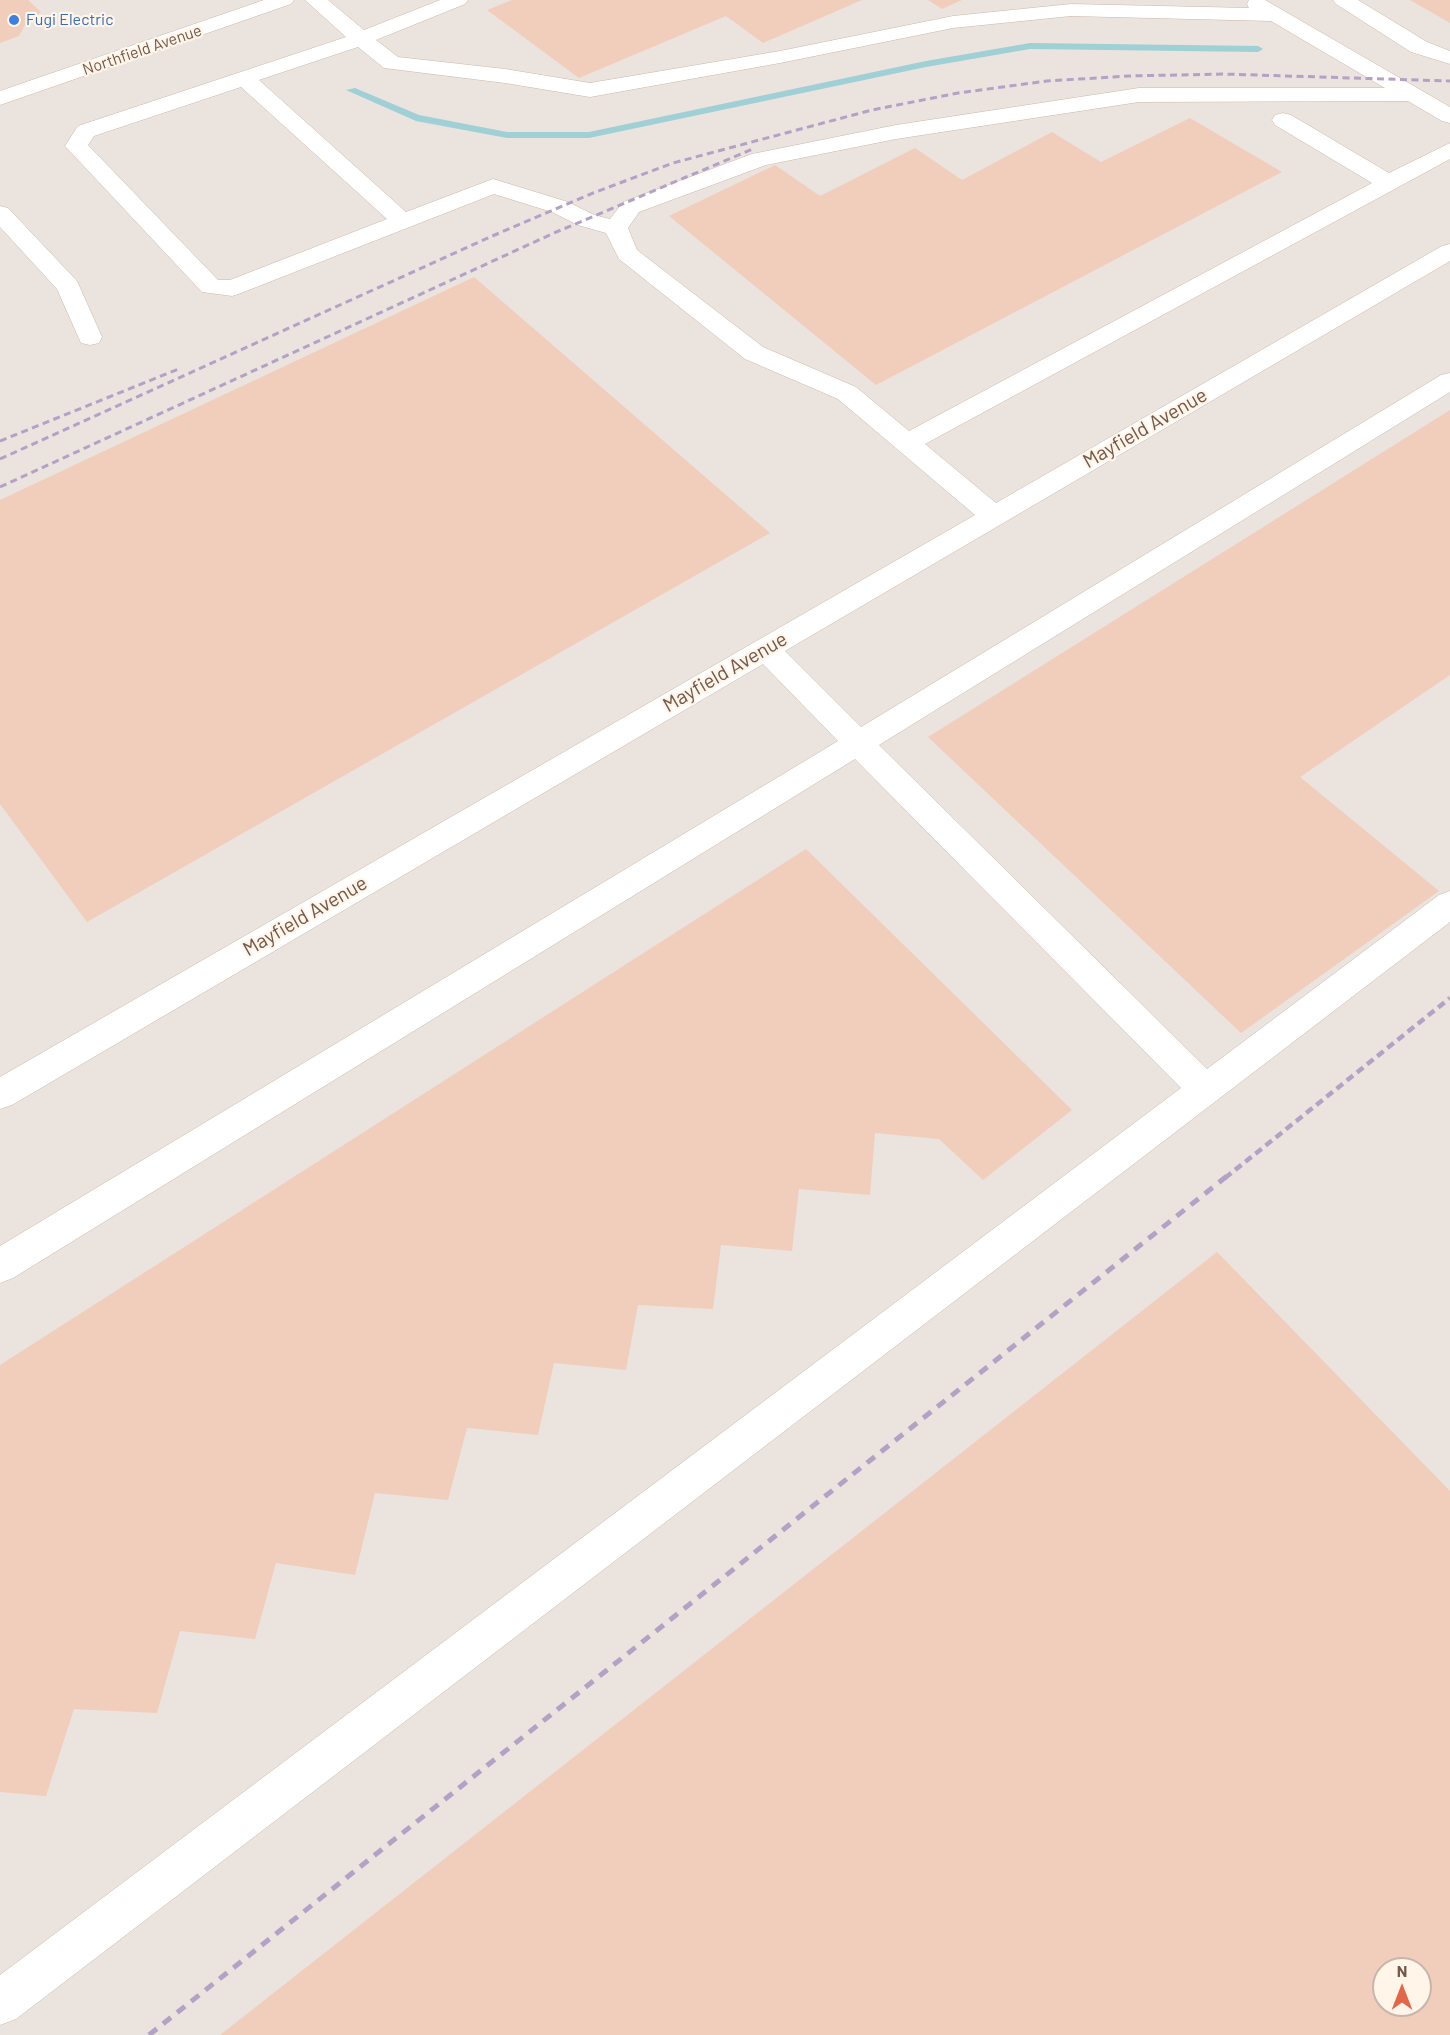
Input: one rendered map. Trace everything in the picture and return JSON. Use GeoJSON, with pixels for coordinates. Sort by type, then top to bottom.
{"type":"FeatureCollection","features":[{"type":"Feature","properties":{"kind":"lane","name":"Northfield Avenue"},"geometry":{"type":"LineString","coordinates":[[0,98],[247,6],[284,0]]}},
{"type":"Feature","properties":{"kind":"lane"},"geometry":{"type":"LineString","coordinates":[[315,0],[392,63],[505,76],[590,90],[769,59],[953,22],[1071,10],[1276,15]]}},
{"type":"Feature","properties":{"kind":"lane"},"geometry":{"type":"LineString","coordinates":[[458,0],[361,39],[86,131],[76,146],[210,288],[232,288],[493,186],[560,207],[586,220],[616,228]]}},
{"type":"Feature","properties":{"kind":"lane"},"geometry":{"type":"LineString","coordinates":[[1249,0],[1450,116]]}},
{"type":"Feature","properties":{"kind":"lane"},"geometry":{"type":"LineString","coordinates":[[1344,0],[1419,47],[1450,58]]}},
{"type":"Feature","properties":{"kind":"lane"},"geometry":{"type":"LineString","coordinates":[[244,78],[403,221]]}},
{"type":"Feature","properties":{"kind":"lane"},"geometry":{"type":"LineString","coordinates":[[616,228],[632,207],[760,159],[896,132],[1139,95],[1412,94]]}},
{"type":"Feature","properties":{"kind":"lane"},"geometry":{"type":"LineString","coordinates":[[1283,120],[1389,183]]}},
{"type":"Feature","properties":{"kind":"lane"},"geometry":{"type":"LineString","coordinates":[[907,443],[1450,150]]}},
{"type":"Feature","properties":{"kind":"lane"},"geometry":{"type":"LineString","coordinates":[[0,213],[68,286],[90,337]]}},
{"type":"Feature","properties":{"kind":"lane"},"geometry":{"type":"LineString","coordinates":[[616,228],[627,255],[753,354],[847,393],[994,516]]}},
{"type":"Feature","properties":{"kind":"lane","name":"Mayfield Avenue"},"geometry":{"type":"LineString","coordinates":[[0,1094],[1450,251]]}},
{"type":"Feature","properties":{"kind":"lane"},"geometry":{"type":"LineString","coordinates":[[0,1266],[1450,381]]}},
{"type":"Feature","properties":{"kind":"lane"},"geometry":{"type":"LineString","coordinates":[[765,649],[1205,1090]]}},
{"type":"Feature","properties":{"kind":"lane"},"geometry":{"type":"LineString","coordinates":[[0,2003],[1450,904]]}},
{"type":"Feature","properties":{"kind":"shaded area"},"geometry":{"type":"Polygon","coordinates":[[[0,0],[1450,0],[1450,2035],[0,2035],[0,0]]]}},
{"type":"Feature","properties":{"kind":"building","name":"Fugi Electric"},"geometry":{"type":"Polygon","coordinates":[[[0,0],[28,0],[41,12],[26,23],[19,36],[0,43],[0,0]]]}},
{"type":"Feature","properties":{"kind":"building"},"geometry":{"type":"Polygon","coordinates":[[[512,0],[862,0],[763,43],[726,16],[579,78],[487,10],[512,0]]]}},
{"type":"Feature","properties":{"kind":"building"},"geometry":{"type":"Polygon","coordinates":[[[928,0],[962,0],[942,9],[928,0]]]}},
{"type":"Feature","properties":{"kind":"building"},"geometry":{"type":"Polygon","coordinates":[[[1410,0],[1450,0],[1450,23],[1410,0]]]}},
{"type":"Feature","properties":{"kind":"building"},"geometry":{"type":"Polygon","coordinates":[[[1190,118],[1282,172],[876,385],[669,216],[775,165],[820,196],[915,148],[962,180],[1052,132],[1101,162],[1190,118]]]}},
{"type":"Feature","properties":{"kind":"building"},"geometry":{"type":"Polygon","coordinates":[[[474,277],[770,533],[87,922],[0,804],[0,500],[474,277]]]}},
{"type":"Feature","properties":{"kind":"building"},"geometry":{"type":"Polygon","coordinates":[[[1450,410],[1450,675],[1300,777],[1439,891],[1241,1033],[928,737],[1450,410]]]}},
{"type":"Feature","properties":{"kind":"building"},"geometry":{"type":"Polygon","coordinates":[[[806,849],[1072,1110],[983,1180],[939,1139],[875,1133],[870,1195],[799,1189],[792,1251],[721,1245],[713,1309],[638,1305],[626,1370],[554,1363],[538,1435],[467,1428],[448,1500],[375,1493],[355,1575],[276,1563],[255,1639],[180,1631],[157,1713],[74,1709],[46,1796],[0,1792],[0,1365],[806,849]]]}},
{"type":"Feature","properties":{"kind":"building"},"geometry":{"type":"Polygon","coordinates":[[[1217,1252],[1450,1491],[1450,2035],[220,2035],[1217,1252]]]}},
{"type":"Feature","properties":{"kind":"waterway"},"geometry":{"type":"LineString","coordinates":[[351,90],[416,118],[507,135],[589,135],[926,64],[1030,46],[1258,49]]}},
{"type":"Feature","properties":{"kind":"railway"},"geometry":{"type":"LineString","coordinates":[[0,459],[490,237],[593,193],[673,163],[872,110],[958,93],[1047,81],[1129,76],[1223,74],[1450,81]]}},
{"type":"Feature","properties":{"kind":"railway"},"geometry":{"type":"LineString","coordinates":[[0,487],[554,233],[755,148]]}},
{"type":"Feature","properties":{"kind":"railway"},"geometry":{"type":"LineString","coordinates":[[0,441],[181,368]]}},
{"type":"Feature","properties":{"kind":"railway"},"geometry":{"type":"LineString","coordinates":[[1225,1178],[1450,998]]}},
{"type":"Feature","properties":{"kind":"railway"},"geometry":{"type":"LineString","coordinates":[[149,2035],[1227,1176]]}},
{"type":"Feature","properties":{"kind":"place","name":"Fugi Electric"},"geometry":{"type":"Point","coordinates":[14,20]}}]}
